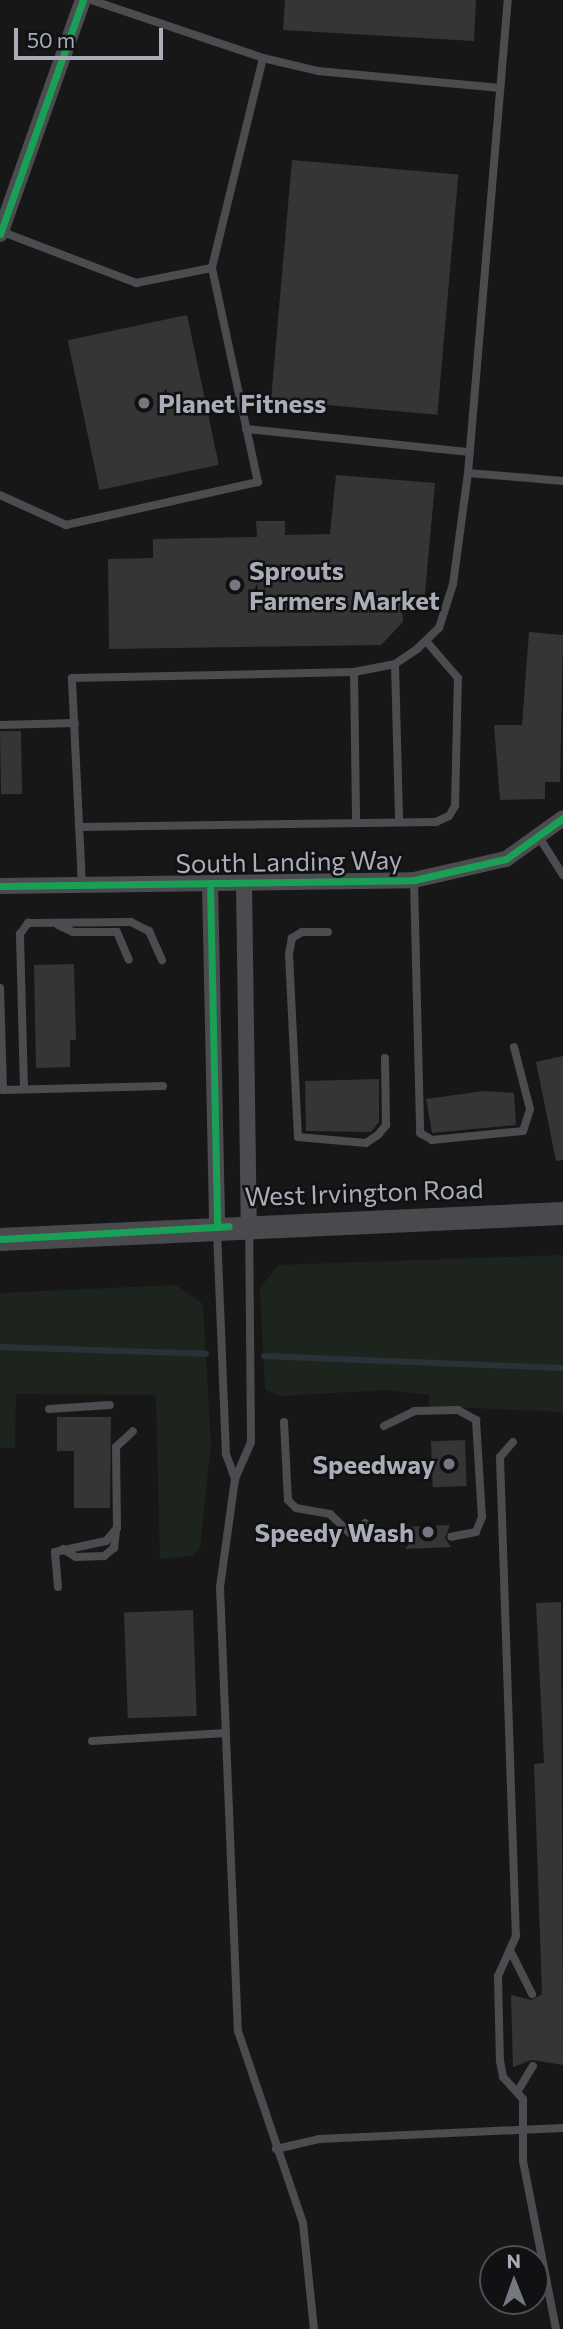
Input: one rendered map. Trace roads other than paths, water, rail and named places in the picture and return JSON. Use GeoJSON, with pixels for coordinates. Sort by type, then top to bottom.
{"type":"FeatureCollection","features":[{"type":"Feature","properties":{"kind":"main road","name":"West Irvington Road"},"geometry":{"type":"LineString","coordinates":[[6,1236],[563,1213]]}},
{"type":"Feature","properties":{"kind":"street"},"geometry":{"type":"LineString","coordinates":[[0,232],[83,0]]}},
{"type":"Feature","properties":{"kind":"street","name":"South Landing Way"},"geometry":{"type":"LineString","coordinates":[[0,886],[414,880],[506,859],[539,838],[563,818]]}},
{"type":"Feature","properties":{"kind":"street"},"geometry":{"type":"LineString","coordinates":[[210,883],[217,1227]]}},
{"type":"Feature","properties":{"kind":"street"},"geometry":{"type":"LineString","coordinates":[[244,883],[248,1225]]}},
{"type":"Feature","properties":{"kind":"lane"},"geometry":{"type":"LineString","coordinates":[[91,0],[263,58],[318,71],[500,88]]}},
{"type":"Feature","properties":{"kind":"lane"},"geometry":{"type":"LineString","coordinates":[[82,885],[72,678],[354,672],[395,664],[439,628],[453,584],[468,473],[508,0]]}},
{"type":"Feature","properties":{"kind":"lane"},"geometry":{"type":"LineString","coordinates":[[0,495],[66,525],[258,482],[212,268],[263,58]]}},
{"type":"Feature","properties":{"kind":"lane"},"geometry":{"type":"LineString","coordinates":[[0,232],[136,283],[212,268]]}},
{"type":"Feature","properties":{"kind":"lane"},"geometry":{"type":"LineString","coordinates":[[246,429],[470,452]]}},
{"type":"Feature","properties":{"kind":"lane"},"geometry":{"type":"LineString","coordinates":[[468,473],[563,481]]}},
{"type":"Feature","properties":{"kind":"lane"},"geometry":{"type":"LineString","coordinates":[[79,827],[356,821],[436,822],[455,806],[457,678],[426,641]]}},
{"type":"Feature","properties":{"kind":"lane"},"geometry":{"type":"LineString","coordinates":[[395,664],[399,822]]}},
{"type":"Feature","properties":{"kind":"lane"},"geometry":{"type":"LineString","coordinates":[[354,672],[356,821]]}},
{"type":"Feature","properties":{"kind":"lane"},"geometry":{"type":"LineString","coordinates":[[0,725],[75,723]]}},
{"type":"Feature","properties":{"kind":"lane"},"geometry":{"type":"LineString","coordinates":[[539,838],[563,875]]}},
{"type":"Feature","properties":{"kind":"lane"},"geometry":{"type":"LineString","coordinates":[[414,880],[422,1057],[414,1091],[420,1133],[432,1140],[517,1135],[530,1109],[514,1047]]}},
{"type":"Feature","properties":{"kind":"lane"},"geometry":{"type":"LineString","coordinates":[[24,1089],[20,934],[28,923],[131,922],[149,932],[162,960]]}},
{"type":"Feature","properties":{"kind":"lane"},"geometry":{"type":"LineString","coordinates":[[54,923],[73,932],[117,932],[129,960]]}},
{"type":"Feature","properties":{"kind":"lane"},"geometry":{"type":"LineString","coordinates":[[328,932],[302,932],[292,939],[289,954],[298,1137],[366,1143],[378,1135],[386,1125],[385,1058]]}},
{"type":"Feature","properties":{"kind":"lane"},"geometry":{"type":"LineString","coordinates":[[0,988],[3,1090],[163,1086]]}},
{"type":"Feature","properties":{"kind":"lane"},"geometry":{"type":"LineString","coordinates":[[248,1225],[251,1441],[235,1479],[220,1587],[238,2031],[306,2239],[314,2329]]}},
{"type":"Feature","properties":{"kind":"lane"},"geometry":{"type":"LineString","coordinates":[[217,1227],[226,1454],[235,1479]]}},
{"type":"Feature","properties":{"kind":"lane"},"geometry":{"type":"LineString","coordinates":[[49,1409],[110,1405]]}},
{"type":"Feature","properties":{"kind":"lane"},"geometry":{"type":"LineString","coordinates":[[384,1426],[415,1411],[458,1410],[476,1420],[482,1517],[476,1532],[451,1537]]}},
{"type":"Feature","properties":{"kind":"lane"},"geometry":{"type":"LineString","coordinates":[[284,1422],[288,1500],[302,1510],[330,1514],[350,1533]]}},
{"type":"Feature","properties":{"kind":"lane"},"geometry":{"type":"LineString","coordinates":[[59,1551],[76,1557],[104,1556],[114,1548],[117,1528],[116,1447],[133,1431]]}},
{"type":"Feature","properties":{"kind":"lane"},"geometry":{"type":"LineString","coordinates":[[513,1442],[500,1457],[512,1954],[532,1994]]}},
{"type":"Feature","properties":{"kind":"lane"},"geometry":{"type":"LineString","coordinates":[[365,1523],[379,1535],[405,1540]]}},
{"type":"Feature","properties":{"kind":"lane"},"geometry":{"type":"LineString","coordinates":[[59,1551],[106,1541],[117,1528]]}},
{"type":"Feature","properties":{"kind":"lane"},"geometry":{"type":"LineString","coordinates":[[58,1587],[59,1551]]}},
{"type":"Feature","properties":{"kind":"lane"},"geometry":{"type":"LineString","coordinates":[[92,1741],[226,1733]]}},
{"type":"Feature","properties":{"kind":"lane"},"geometry":{"type":"LineString","coordinates":[[512,1954],[498,1976],[500,2061],[503,2077],[519,2088]]}},
{"type":"Feature","properties":{"kind":"lane"},"geometry":{"type":"LineString","coordinates":[[533,2066],[519,2088],[522,2130],[556,2329]]}},
{"type":"Feature","properties":{"kind":"lane"},"geometry":{"type":"LineString","coordinates":[[276,2149],[319,2139],[563,2128]]}},
{"type":"Feature","properties":{"kind":"waterway"},"geometry":{"type":"LineString","coordinates":[[0,1347],[206,1354]]}},
{"type":"Feature","properties":{"kind":"waterway"},"geometry":{"type":"LineString","coordinates":[[264,1356],[563,1368]]}},
{"type":"Feature","properties":{"kind":"place","name":"Planet Fitness"},"geometry":{"type":"Point","coordinates":[144,403]}},
{"type":"Feature","properties":{"kind":"place","name":"Sprouts Farmers Market"},"geometry":{"type":"Point","coordinates":[235,585]}},
{"type":"Feature","properties":{"kind":"place","name":"Speedway"},"geometry":{"type":"Point","coordinates":[449,1464]}},
{"type":"Feature","properties":{"kind":"place","name":"Speedy Wash"},"geometry":{"type":"Point","coordinates":[428,1532]}}]}
